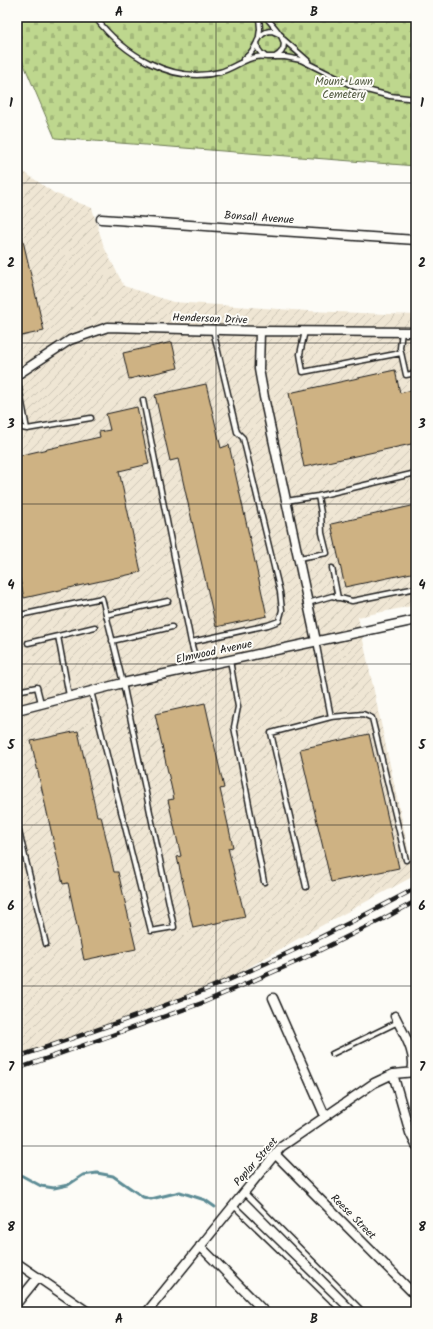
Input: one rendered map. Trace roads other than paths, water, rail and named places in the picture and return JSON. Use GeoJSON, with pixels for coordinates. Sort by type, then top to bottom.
{"type":"FeatureCollection","features":[{"type":"Feature","properties":{"kind":"street","name":"Bonsall Avenue"},"geometry":{"type":"LineString","coordinates":[[101,219],[416,240]]}},
{"type":"Feature","properties":{"kind":"street","name":"Henderson Drive"},"geometry":{"type":"LineString","coordinates":[[17,376],[70,340],[108,327],[260,331],[416,332]]}},
{"type":"Feature","properties":{"kind":"street"},"geometry":{"type":"LineString","coordinates":[[260,331],[259,369],[316,641]]}},
{"type":"Feature","properties":{"kind":"street","name":"Elmwood Avenue"},"geometry":{"type":"LineString","coordinates":[[17,710],[198,667],[416,620]]}},
{"type":"Feature","properties":{"kind":"street"},"geometry":{"type":"LineString","coordinates":[[273,998],[325,1116]]}},
{"type":"Feature","properties":{"kind":"street"},"geometry":{"type":"LineString","coordinates":[[396,1019],[413,1056],[414,1071]]}},
{"type":"Feature","properties":{"kind":"street","name":"Poplar Street"},"geometry":{"type":"LineString","coordinates":[[146,1312],[281,1147],[374,1083],[393,1074],[414,1071]]}},
{"type":"Feature","properties":{"kind":"street"},"geometry":{"type":"LineString","coordinates":[[393,1074],[410,1133],[416,1145]]}},
{"type":"Feature","properties":{"kind":"street","name":"Reese Street"},"geometry":{"type":"LineString","coordinates":[[275,1154],[416,1296]]}},
{"type":"Feature","properties":{"kind":"street"},"geometry":{"type":"LineString","coordinates":[[200,1246],[265,1312]]}},
{"type":"Feature","properties":{"kind":"street"},"geometry":{"type":"LineString","coordinates":[[17,1263],[88,1312]]}},
{"type":"Feature","properties":{"kind":"street"},"geometry":{"type":"LineString","coordinates":[[17,1303],[38,1277]]}},
{"type":"Feature","properties":{"kind":"lane"},"geometry":{"type":"LineString","coordinates":[[95,17],[116,41],[140,58],[160,68],[180,74],[198,75],[218,72],[231,68],[240,64],[255,57],[276,57],[282,52],[284,46],[281,36],[274,31],[263,33],[250,53],[240,64]]}},
{"type":"Feature","properties":{"kind":"lane"},"geometry":{"type":"LineString","coordinates":[[259,17],[260,29],[257,45],[258,50],[264,56],[293,58],[318,68],[355,87],[390,96],[416,99]]}},
{"type":"Feature","properties":{"kind":"lane"},"geometry":{"type":"LineString","coordinates":[[266,17],[281,36],[304,58],[318,68]]}},
{"type":"Feature","properties":{"kind":"lane"},"geometry":{"type":"LineString","coordinates":[[191,642],[268,625],[278,620],[282,610],[280,592],[243,438],[237,432],[213,329]]}},
{"type":"Feature","properties":{"kind":"lane"},"geometry":{"type":"LineString","coordinates":[[305,331],[300,354],[303,372],[401,353]]}},
{"type":"Feature","properties":{"kind":"lane"},"geometry":{"type":"LineString","coordinates":[[402,331],[400,348],[406,375],[416,373]]}},
{"type":"Feature","properties":{"kind":"lane"},"geometry":{"type":"LineString","coordinates":[[17,376],[27,428]]}},
{"type":"Feature","properties":{"kind":"lane"},"geometry":{"type":"LineString","coordinates":[[143,400],[191,642],[198,667]]}},
{"type":"Feature","properties":{"kind":"lane"},"geometry":{"type":"LineString","coordinates":[[17,427],[27,428],[91,418]]}},
{"type":"Feature","properties":{"kind":"lane"},"geometry":{"type":"LineString","coordinates":[[286,501],[318,496],[416,473]]}},
{"type":"Feature","properties":{"kind":"lane"},"geometry":{"type":"LineString","coordinates":[[298,558],[326,553],[318,496]]}},
{"type":"Feature","properties":{"kind":"lane"},"geometry":{"type":"LineString","coordinates":[[332,568],[338,598]]}},
{"type":"Feature","properties":{"kind":"lane"},"geometry":{"type":"LineString","coordinates":[[308,603],[332,596],[352,601],[416,588]]}},
{"type":"Feature","properties":{"kind":"lane"},"geometry":{"type":"LineString","coordinates":[[17,604],[20,615],[102,598],[123,684],[174,927],[150,931],[91,692]]}},
{"type":"Feature","properties":{"kind":"lane"},"geometry":{"type":"LineString","coordinates":[[106,615],[168,601]]}},
{"type":"Feature","properties":{"kind":"lane"},"geometry":{"type":"LineString","coordinates":[[28,643],[95,627]]}},
{"type":"Feature","properties":{"kind":"lane"},"geometry":{"type":"LineString","coordinates":[[112,641],[172,627]]}},
{"type":"Feature","properties":{"kind":"lane"},"geometry":{"type":"LineString","coordinates":[[58,636],[70,697]]}},
{"type":"Feature","properties":{"kind":"lane"},"geometry":{"type":"LineString","coordinates":[[316,641],[331,717]]}},
{"type":"Feature","properties":{"kind":"lane"},"geometry":{"type":"LineString","coordinates":[[230,660],[238,707],[234,727],[264,882]]}},
{"type":"Feature","properties":{"kind":"lane"},"geometry":{"type":"LineString","coordinates":[[17,691],[37,687],[41,704]]}},
{"type":"Feature","properties":{"kind":"lane"},"geometry":{"type":"LineString","coordinates":[[306,887],[271,733],[331,717],[363,714],[372,718],[406,860]]}},
{"type":"Feature","properties":{"kind":"lane"},"geometry":{"type":"LineString","coordinates":[[17,823],[46,944]]}},
{"type":"Feature","properties":{"kind":"lane"},"geometry":{"type":"LineString","coordinates":[[332,1054],[396,1019]]}},
{"type":"Feature","properties":{"kind":"lane"},"geometry":{"type":"LineString","coordinates":[[244,1192],[363,1312]]}},
{"type":"Feature","properties":{"kind":"lane"},"geometry":{"type":"LineString","coordinates":[[233,1205],[343,1312]]}},
{"type":"Feature","properties":{"kind":"waterway"},"geometry":{"type":"LineString","coordinates":[[17,1173],[41,1186],[54,1188],[68,1185],[83,1175],[97,1173],[113,1176],[143,1197],[151,1199],[180,1192],[205,1200],[215,1207]]}},
{"type":"Feature","properties":{"kind":"railway"},"geometry":{"type":"LineString","coordinates":[[17,1057],[197,993],[308,944],[416,888]]}},
{"type":"Feature","properties":{"kind":"railway"},"geometry":{"type":"LineString","coordinates":[[17,1069],[202,1003],[296,962],[416,901]]}},
{"type":"Feature","properties":{"kind":"park label","name":"Mount Lawn Cemetery"},"geometry":{"type":"Point","coordinates":[344,88]}}]}
